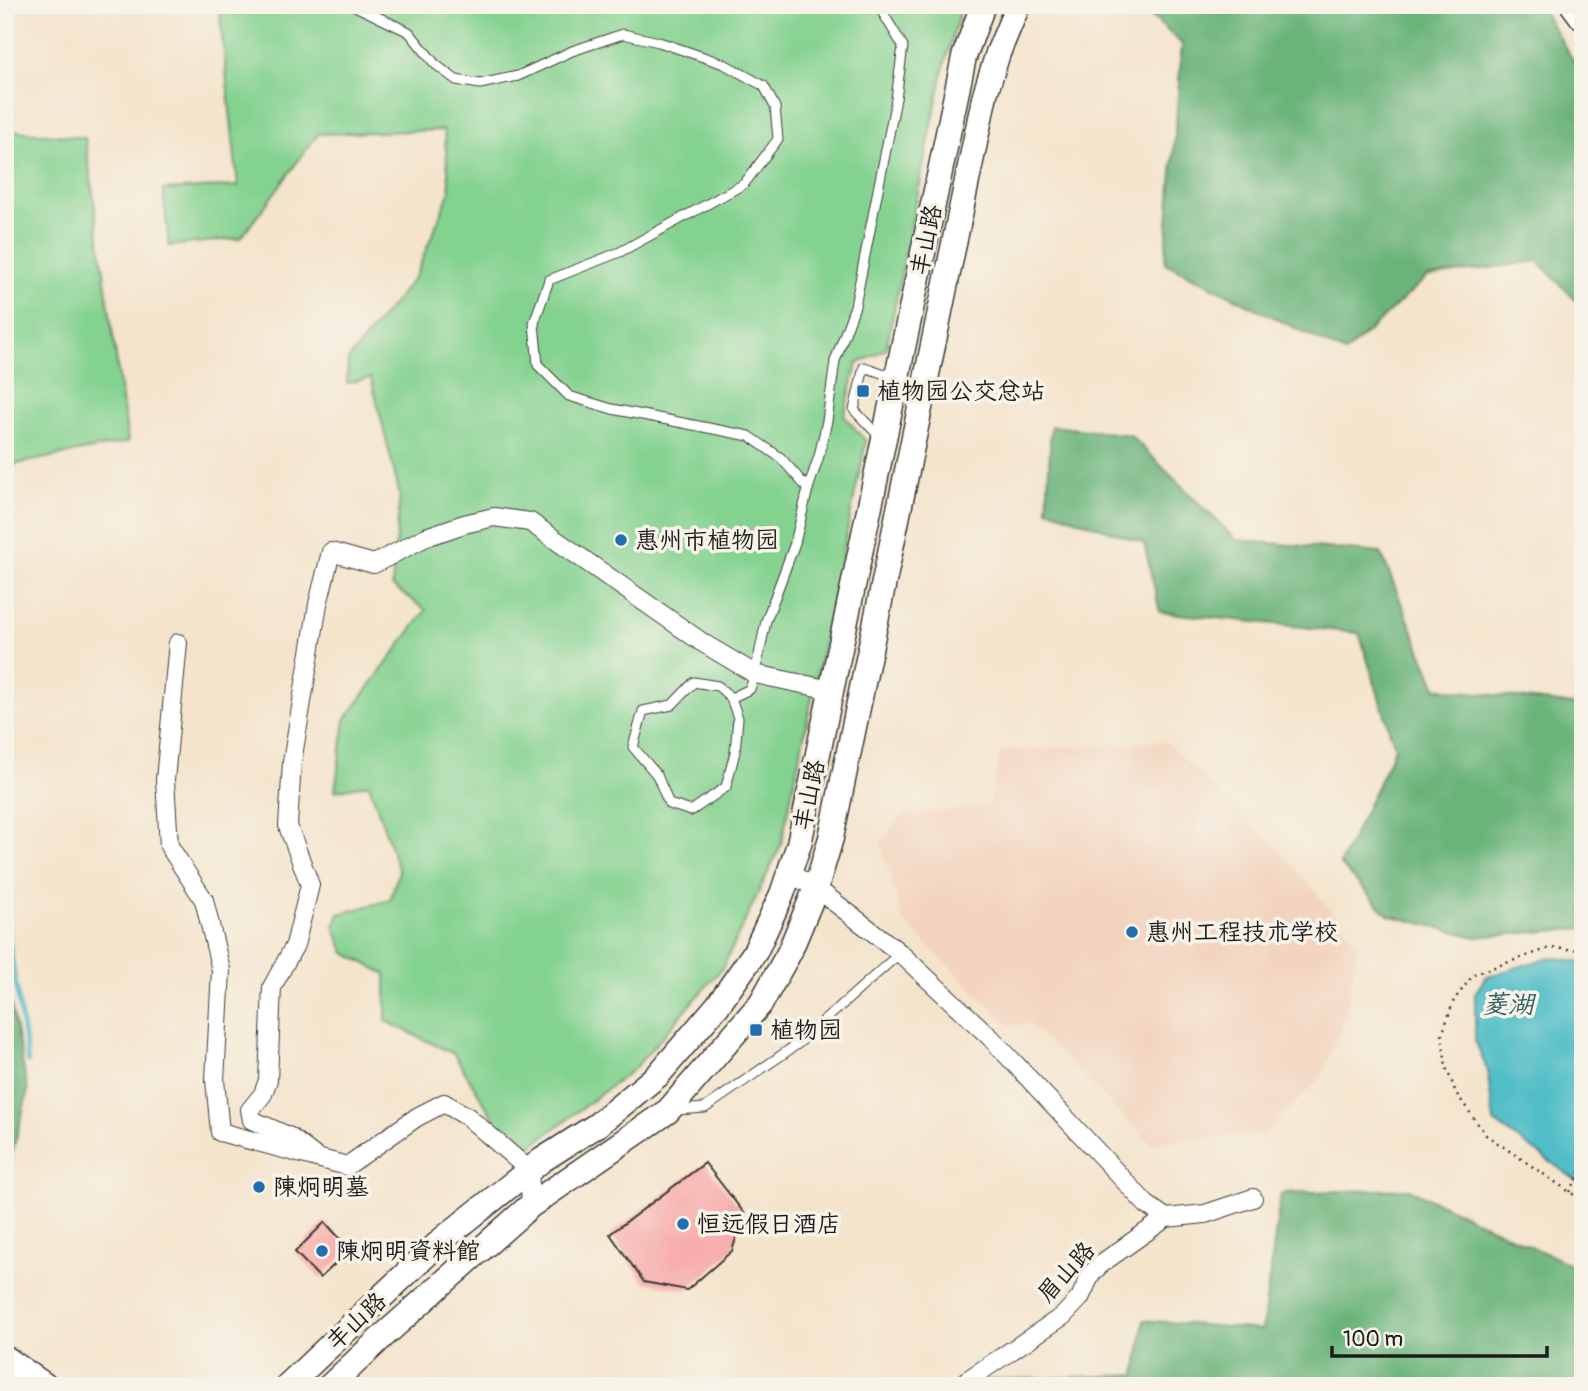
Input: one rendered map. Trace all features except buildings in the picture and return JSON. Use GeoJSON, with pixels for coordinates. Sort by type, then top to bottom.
{"type":"FeatureCollection","features":[{"type":"Feature","properties":{"kind":"main road","name":"丰山路"},"geometry":{"type":"LineString","coordinates":[[287,1386],[443,1239],[542,1160],[597,1125],[658,1075],[718,1005],[755,951],[782,894],[799,844],[964,57],[983,5]]}},
{"type":"Feature","properties":{"kind":"main road","name":"丰山路"},"geometry":{"type":"LineString","coordinates":[[339,1383],[531,1205],[668,1111],[761,1003],[789,953],[817,888],[831,838],[985,94],[1018,5]]}},
{"type":"Feature","properties":{"kind":"main road"},"geometry":{"type":"LineString","coordinates":[[1574,5],[1583,17]]}},
{"type":"Feature","properties":{"kind":"main road"},"geometry":{"type":"LineString","coordinates":[[897,378],[919,414]]}},
{"type":"Feature","properties":{"kind":"main road"},"geometry":{"type":"LineString","coordinates":[[5,1359],[44,1386]]}},
{"type":"Feature","properties":{"kind":"street"},"geometry":{"type":"LineString","coordinates":[[317,1158],[290,1137],[252,1120],[250,1110],[263,1094],[268,1080],[272,987],[295,945],[310,885],[288,826],[292,762],[318,604],[331,552],[374,564],[426,537],[464,524],[494,517],[530,522],[704,643],[755,674],[831,690]]}},
{"type":"Feature","properties":{"kind":"street"},"geometry":{"type":"LineString","coordinates":[[178,643],[165,780],[169,846],[204,901],[221,970],[215,1080],[220,1132],[347,1166],[417,1116],[444,1103],[468,1117],[529,1170],[531,1205]]}},
{"type":"Feature","properties":{"kind":"street"},"geometry":{"type":"LineString","coordinates":[[789,873],[817,888],[900,953],[990,1037],[1146,1204],[1166,1218]]}},
{"type":"Feature","properties":{"kind":"street","name":"眉山路"},"geometry":{"type":"LineString","coordinates":[[962,1386],[1063,1316],[1080,1298],[1091,1275],[1102,1263],[1166,1218],[1205,1214],[1254,1198]]}},
{"type":"Feature","properties":{"kind":"lane"},"geometry":{"type":"LineString","coordinates":[[353,5],[409,32],[435,64],[456,80],[480,84],[518,76],[572,51],[623,34],[659,42],[724,64],[764,86],[775,107],[778,139],[744,184],[620,252],[550,280],[534,323],[538,365],[569,396],[612,409],[750,436],[781,458],[808,489]]}},
{"type":"Feature","properties":{"kind":"lane"},"geometry":{"type":"LineString","coordinates":[[731,698],[750,689],[755,674],[766,621],[795,543],[819,456],[835,361],[855,306],[896,99],[902,46],[878,5]]}},
{"type":"Feature","properties":{"kind":"lane"},"geometry":{"type":"LineString","coordinates":[[884,441],[854,410],[864,367],[897,378]]}},
{"type":"Feature","properties":{"kind":"lane"},"geometry":{"type":"LineString","coordinates":[[694,682],[718,686],[731,698],[738,718],[735,752],[726,787],[691,811],[669,804],[657,775],[633,747],[643,711],[671,705],[694,682]]}},
{"type":"Feature","properties":{"kind":"lane"},"geometry":{"type":"LineString","coordinates":[[668,1111],[705,1108],[799,1044],[900,953]]}},
{"type":"Feature","properties":{"kind":"path"},"geometry":{"type":"LineString","coordinates":[[1583,950],[1550,948],[1474,974],[1454,1000],[1442,1035],[1446,1067],[1456,1093],[1486,1135],[1583,1201]]}},
{"type":"Feature","properties":{"kind":"path"},"geometry":{"type":"LineString","coordinates":[[1570,1192],[1583,1167]]}},
{"type":"Feature","properties":{"kind":"shaded area","name":"惠州工程技术学校"},"geometry":{"type":"Polygon","coordinates":[[[1165,741],[1291,862],[1358,943],[1347,1011],[1321,1077],[1265,1134],[1150,1143],[1031,1025],[1009,1025],[903,921],[880,841],[903,815],[989,806],[1001,750],[1165,741]]]}},
{"type":"Feature","properties":{"kind":"green space","name":"惠州市植物园"},"geometry":{"type":"Polygon","coordinates":[[[219,5],[962,5],[943,70],[886,349],[857,364],[844,416],[866,441],[781,845],[723,967],[635,1068],[530,1147],[489,1137],[497,1124],[454,1054],[386,1021],[386,974],[345,953],[334,927],[339,914],[390,900],[399,871],[369,784],[335,791],[345,720],[426,610],[392,586],[400,495],[371,378],[347,383],[348,360],[416,275],[450,191],[444,130],[318,134],[241,238],[169,246],[163,190],[238,186],[219,5]]]}},
{"type":"Feature","properties":{"kind":"green space"},"geometry":{"type":"Polygon","coordinates":[[[1139,5],[1539,5],[1583,76],[1583,308],[1538,261],[1427,277],[1345,353],[1165,263],[1182,44],[1139,5]]]}},
{"type":"Feature","properties":{"kind":"green space"},"geometry":{"type":"Polygon","coordinates":[[[5,130],[85,138],[128,442],[5,466],[5,130]]]}},
{"type":"Feature","properties":{"kind":"green space"},"geometry":{"type":"Polygon","coordinates":[[[1051,426],[1130,435],[1236,540],[1381,553],[1436,688],[1583,706],[1583,928],[1476,937],[1388,915],[1340,864],[1395,748],[1359,633],[1160,612],[1144,543],[1047,509],[1051,426]]]}},
{"type":"Feature","properties":{"kind":"green space"},"geometry":{"type":"Polygon","coordinates":[[[5,973],[28,1091],[5,1182],[5,973]]]}},
{"type":"Feature","properties":{"kind":"green space"},"geometry":{"type":"Polygon","coordinates":[[[1409,1189],[1577,1268],[1583,1265],[1583,1386],[983,1386],[987,1380],[1136,1375],[1144,1320],[1262,1330],[1281,1193],[1409,1189]]]}},
{"type":"Feature","properties":{"kind":"water","name":"菱湖"},"geometry":{"type":"Polygon","coordinates":[[[1550,957],[1583,962],[1583,1185],[1494,1122],[1487,1069],[1475,1040],[1475,993],[1486,977],[1550,957]]]}},
{"type":"Feature","properties":{"kind":"waterway"},"geometry":{"type":"LineString","coordinates":[[5,914],[28,1062]]}},
{"type":"Feature","properties":{"kind":"place","name":"植物园公交总站"},"geometry":{"type":"Point","coordinates":[863,391]}},
{"type":"Feature","properties":{"kind":"place","name":"惠州市植物园"},"geometry":{"type":"Point","coordinates":[621,540]}},
{"type":"Feature","properties":{"kind":"place","name":"惠州工程技术学校"},"geometry":{"type":"Point","coordinates":[1132,932]}},
{"type":"Feature","properties":{"kind":"place","name":"植物园"},"geometry":{"type":"Point","coordinates":[756,1030]}},
{"type":"Feature","properties":{"kind":"place","name":"陳炯明墓"},"geometry":{"type":"Point","coordinates":[259,1187]}},
{"type":"Feature","properties":{"kind":"place","name":"恒远假日酒店"},"geometry":{"type":"Point","coordinates":[683,1224]}},
{"type":"Feature","properties":{"kind":"place","name":"陳炯明資料館"},"geometry":{"type":"Point","coordinates":[322,1251]}}]}
